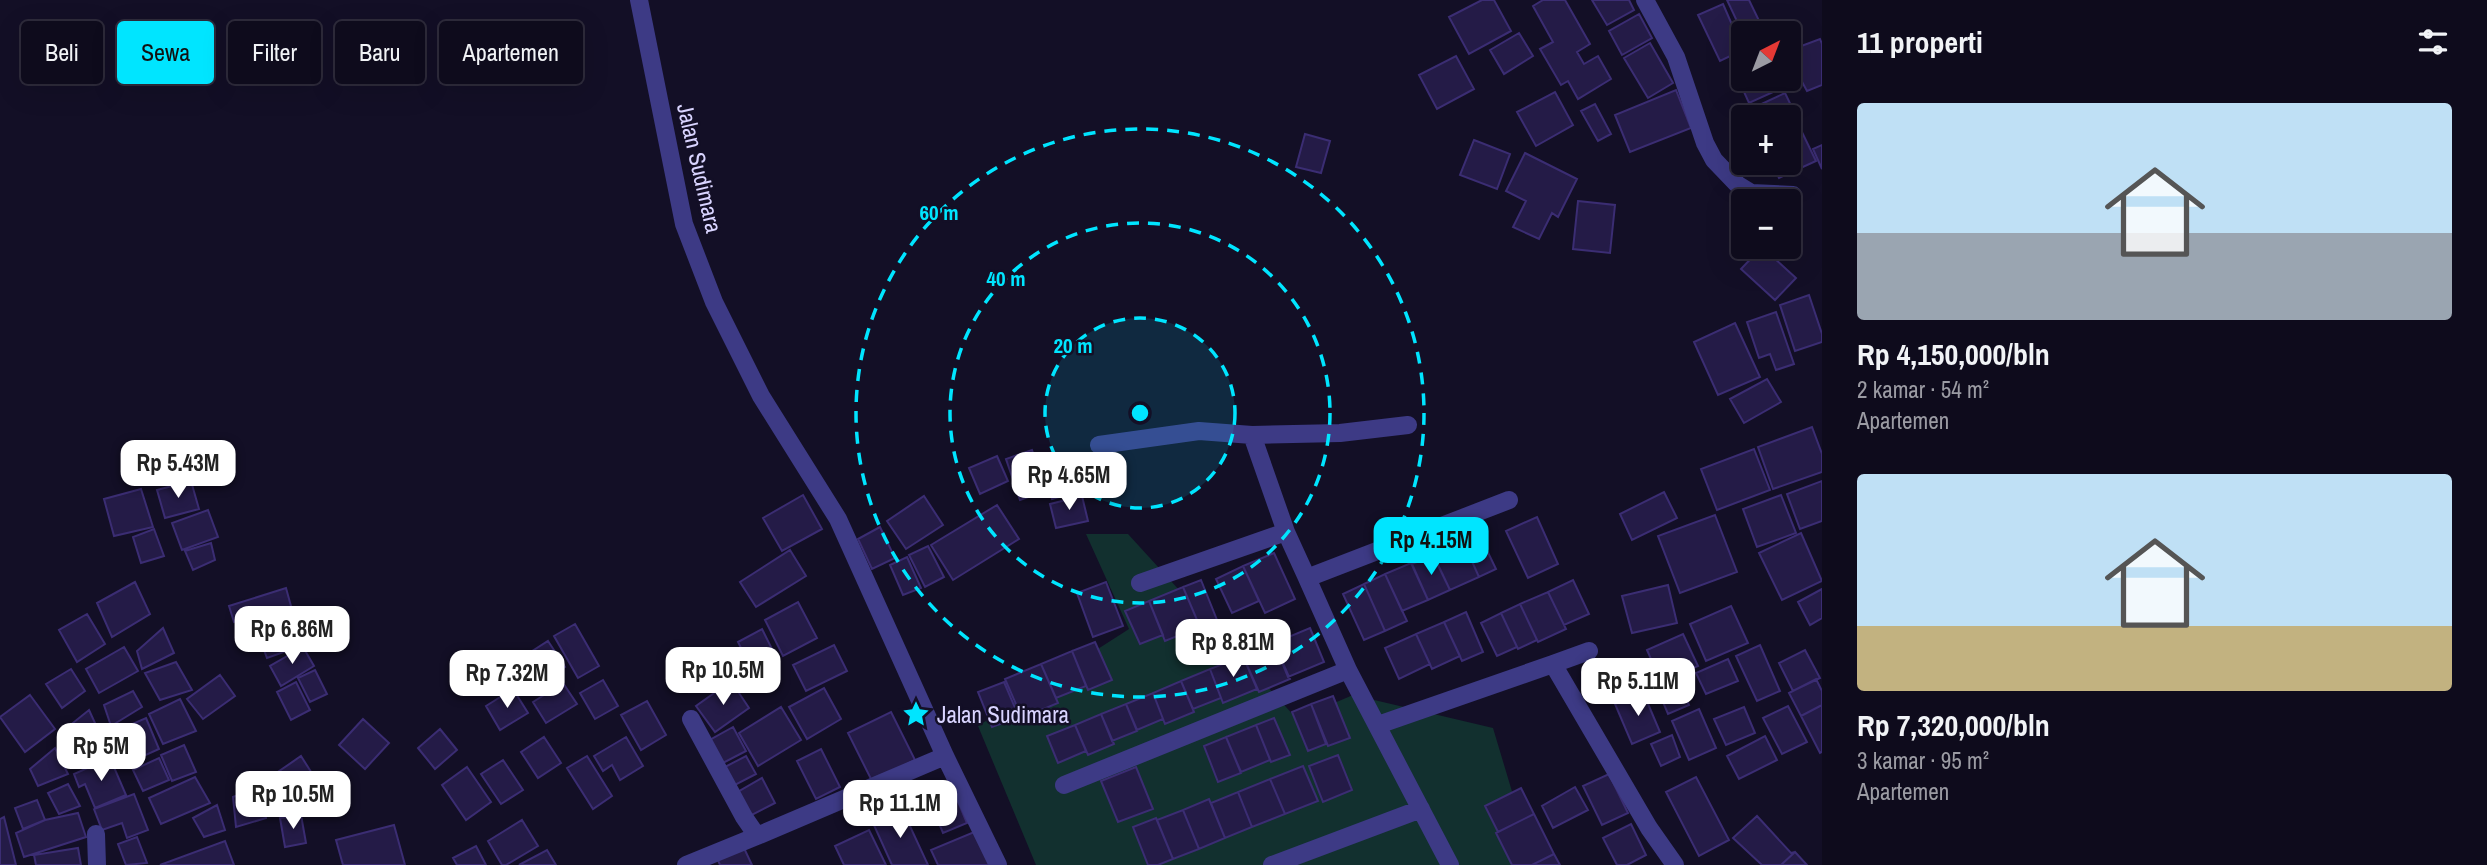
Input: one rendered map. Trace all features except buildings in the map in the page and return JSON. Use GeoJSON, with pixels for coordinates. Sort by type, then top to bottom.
{"type":"FeatureCollection","features":[{"type":"Feature","properties":{"kind":"street","name":"Jalan Sudimara"},"geometry":{"type":"LineString","coordinates":[[639,0],[684,224],[713,302],[761,396],[838,519],[998,865]]}},
{"type":"Feature","properties":{"kind":"street"},"geometry":{"type":"LineString","coordinates":[[1645,0],[1676,57],[1704,143],[1714,160],[1744,189]]}},
{"type":"Feature","properties":{"kind":"street"},"geometry":{"type":"LineString","coordinates":[[1098,445],[1199,431],[1252,435],[1340,433],[1408,425]]}},
{"type":"Feature","properties":{"kind":"street"},"geometry":{"type":"LineString","coordinates":[[1252,435],[1286,532],[1348,670],[1450,865]]}},
{"type":"Feature","properties":{"kind":"street"},"geometry":{"type":"LineString","coordinates":[[1307,578],[1509,499]]}},
{"type":"Feature","properties":{"kind":"street"},"geometry":{"type":"LineString","coordinates":[[1140,583],[1286,532]]}},
{"type":"Feature","properties":{"kind":"street"},"geometry":{"type":"LineString","coordinates":[[1378,725],[1588,651]]}},
{"type":"Feature","properties":{"kind":"street"},"geometry":{"type":"LineString","coordinates":[[1553,664],[1649,828],[1675,865]]}},
{"type":"Feature","properties":{"kind":"street"},"geometry":{"type":"LineString","coordinates":[[1064,785],[1348,670]]}},
{"type":"Feature","properties":{"kind":"street"},"geometry":{"type":"LineString","coordinates":[[691,719],[757,836]]}},
{"type":"Feature","properties":{"kind":"street"},"geometry":{"type":"LineString","coordinates":[[686,865],[945,755]]}},
{"type":"Feature","properties":{"kind":"street"},"geometry":{"type":"LineString","coordinates":[[1272,865],[1421,809]]}},
{"type":"Feature","properties":{"kind":"street"},"geometry":{"type":"LineString","coordinates":[[96,834],[97,865]]}},
{"type":"Feature","properties":{"kind":"green space"},"geometry":{"type":"Polygon","coordinates":[[[1086,534],[1128,534],[1297,719],[1353,695],[1493,728],[1534,865],[1036,865],[978,726],[1129,629],[1086,534]]]}},
{"type":"Feature","properties":{"kind":"place","name":"Jalan Sudimara"},"geometry":{"type":"Point","coordinates":[916,714]}}]}
